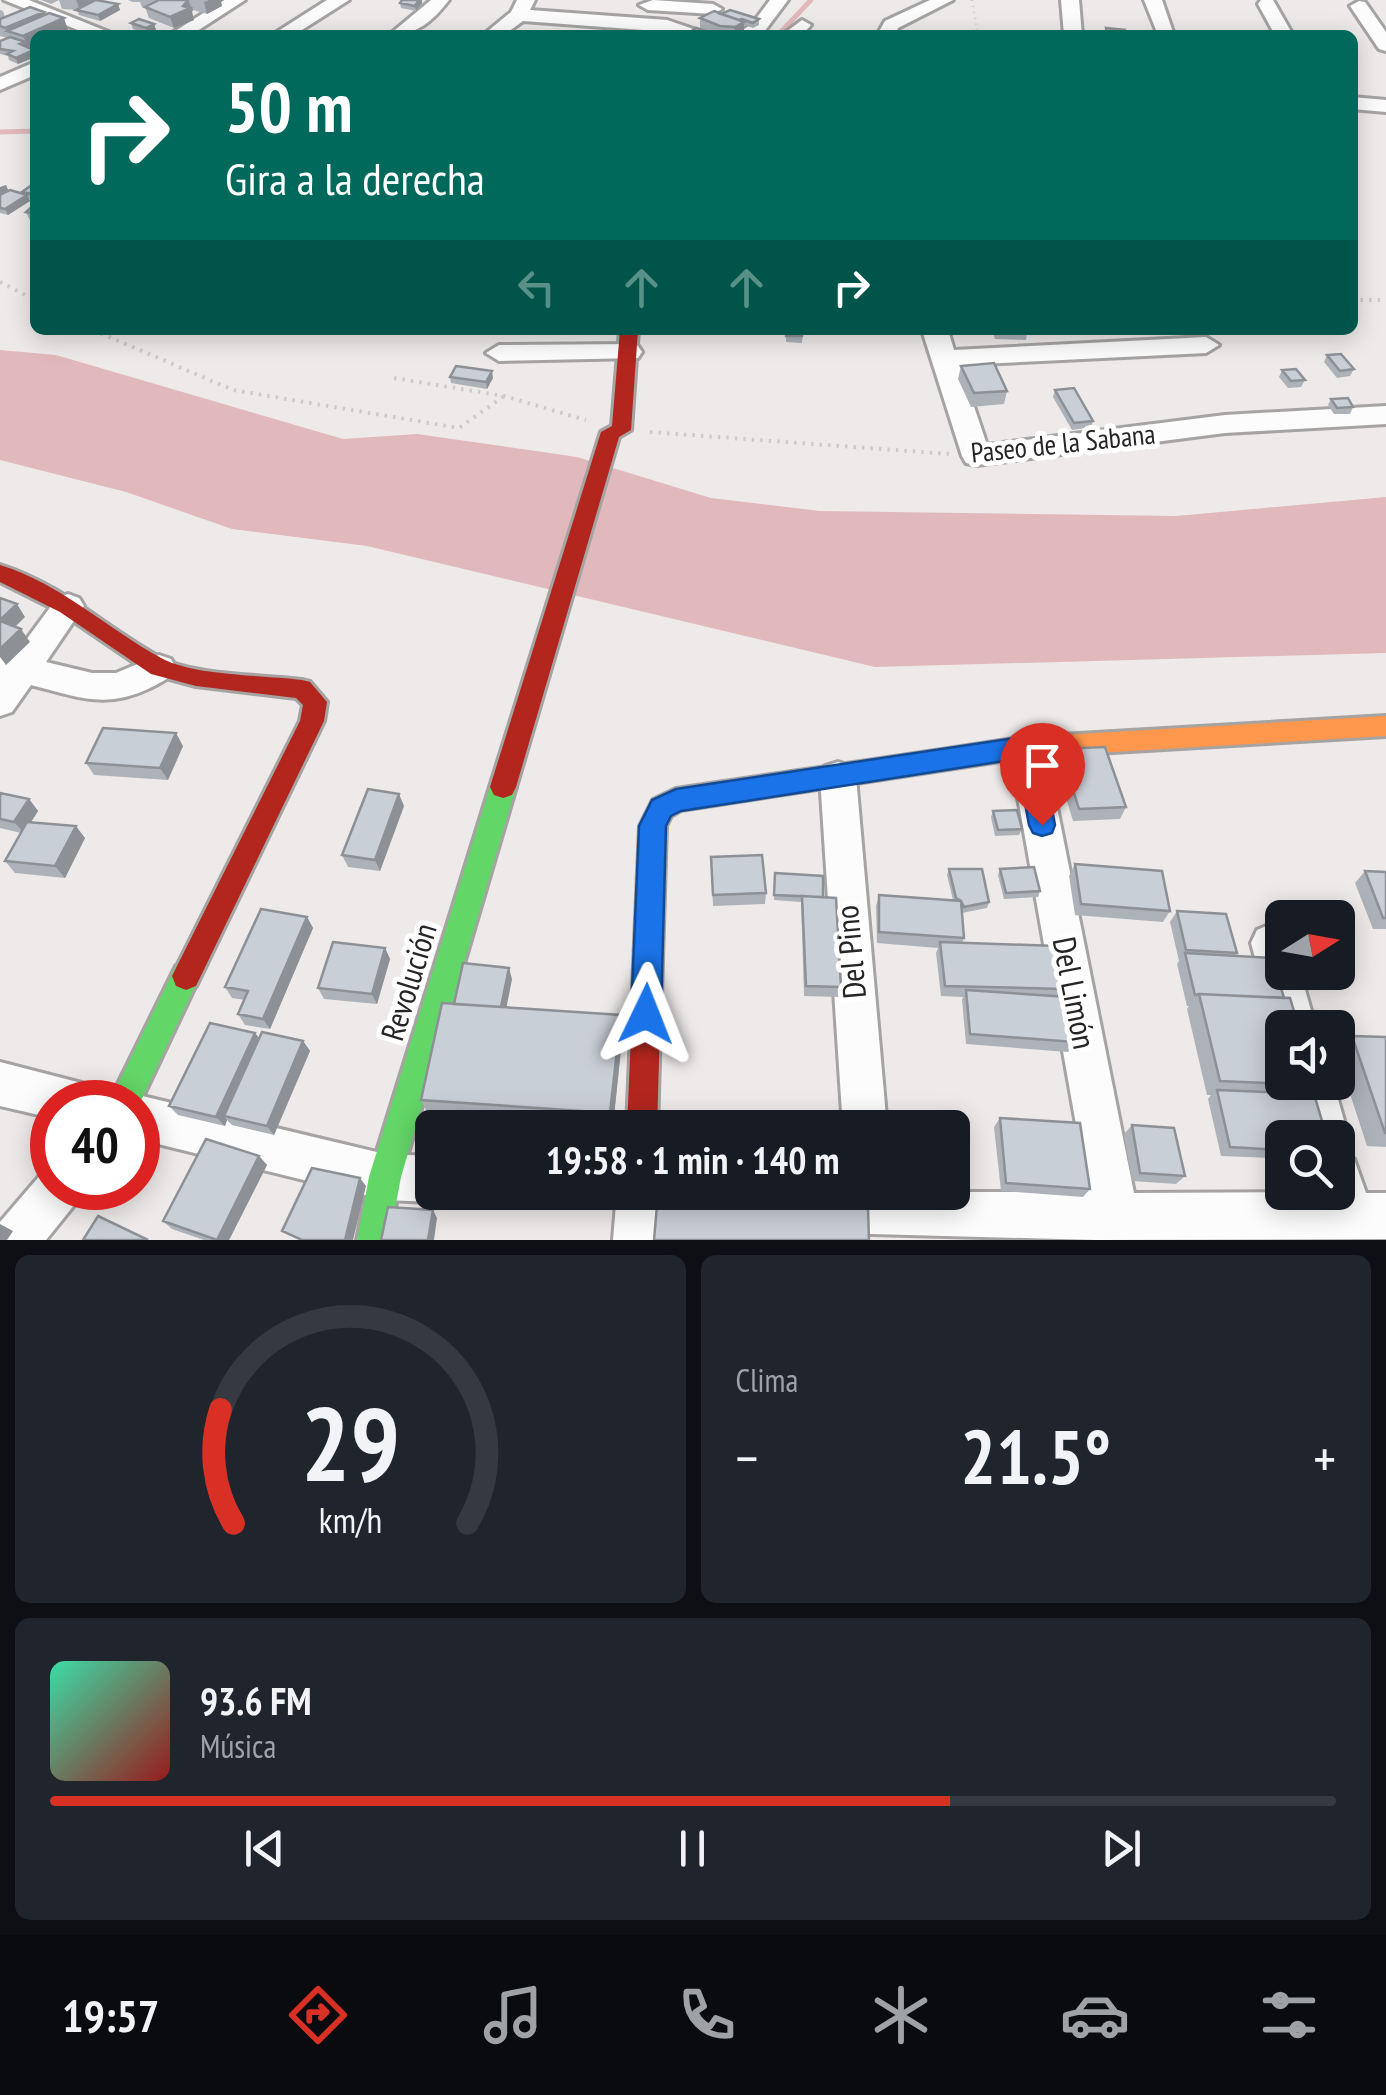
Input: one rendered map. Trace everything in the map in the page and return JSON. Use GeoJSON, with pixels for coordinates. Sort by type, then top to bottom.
{"type":"FeatureCollection","features":[{"type":"Feature","properties":{"kind":"street"},"geometry":{"type":"LineString","coordinates":[[13,0],[93,30]]}},
{"type":"Feature","properties":{"kind":"street"},"geometry":{"type":"LineString","coordinates":[[186,30],[236,0]]}},
{"type":"Feature","properties":{"kind":"street"},"geometry":{"type":"LineString","coordinates":[[290,30],[340,0]]}},
{"type":"Feature","properties":{"kind":"street"},"geometry":{"type":"LineString","coordinates":[[405,30],[429,14],[440,0]]}},
{"type":"Feature","properties":{"kind":"street"},"geometry":{"type":"LineString","coordinates":[[549,0],[713,9]]}},
{"type":"Feature","properties":{"kind":"street"},"geometry":{"type":"LineString","coordinates":[[754,30],[778,0]]}},
{"type":"Feature","properties":{"kind":"street"},"geometry":{"type":"LineString","coordinates":[[888,30],[891,24],[944,0]]}},
{"type":"Feature","properties":{"kind":"street"},"geometry":{"type":"LineString","coordinates":[[1070,0],[1073,30]]}},
{"type":"Feature","properties":{"kind":"street"},"geometry":{"type":"LineString","coordinates":[[1153,0],[1165,30]]}},
{"type":"Feature","properties":{"kind":"street"},"geometry":{"type":"LineString","coordinates":[[605,30],[616,22],[626,4]]}},
{"type":"Feature","properties":{"kind":"street"},"geometry":{"type":"LineString","coordinates":[[1267,4],[1281,30]]}},
{"type":"Feature","properties":{"kind":"street"},"geometry":{"type":"LineString","coordinates":[[1358,6],[1386,44]]}},
{"type":"Feature","properties":{"kind":"street"},"geometry":{"type":"LineString","coordinates":[[498,30],[522,8],[684,30]]}},
{"type":"Feature","properties":{"kind":"street"},"geometry":{"type":"LineString","coordinates":[[1358,104],[1386,106]]}},
{"type":"Feature","properties":{"kind":"street"},"geometry":{"type":"LineString","coordinates":[[937,335],[976,456]]}},
{"type":"Feature","properties":{"kind":"street"},"geometry":{"type":"LineString","coordinates":[[499,353],[629,341]]}},
{"type":"Feature","properties":{"kind":"street","name":"Revolución"},"geometry":{"type":"LineString","coordinates":[[373,1240],[385,1176],[514,743],[616,431],[629,341]]}},
{"type":"Feature","properties":{"kind":"street"},"geometry":{"type":"LineString","coordinates":[[947,358],[1206,344]]}},
{"type":"Feature","properties":{"kind":"street","name":"Paseo de la Sabana"},"geometry":{"type":"LineString","coordinates":[[976,456],[1225,424],[1386,415]]}},
{"type":"Feature","properties":{"kind":"street"},"geometry":{"type":"LineString","coordinates":[[0,572],[68,606],[159,668],[196,677],[302,689],[314,702],[312,721],[135,1080]]}},
{"type":"Feature","properties":{"kind":"street"},"geometry":{"type":"LineString","coordinates":[[0,702],[12,667],[68,606]]}},
{"type":"Feature","properties":{"kind":"street"},"geometry":{"type":"LineString","coordinates":[[12,667],[92,688],[120,687],[159,668]]}},
{"type":"Feature","properties":{"kind":"street"},"geometry":{"type":"LineString","coordinates":[[643,1110],[652,826],[662,808],[676,800],[1028,747],[1383,733]]}},
{"type":"Feature","properties":{"kind":"street","name":"Del Limón"},"geometry":{"type":"LineString","coordinates":[[1028,747],[1118,1228]]}},
{"type":"Feature","properties":{"kind":"street","name":"Del Pino"},"geometry":{"type":"LineString","coordinates":[[838,776],[864,1110]]}},
{"type":"Feature","properties":{"kind":"street"},"geometry":{"type":"LineString","coordinates":[[0,1084],[30,1091]]}},
{"type":"Feature","properties":{"kind":"street"},"geometry":{"type":"LineString","coordinates":[[160,1122],[385,1176],[415,1179]]}},
{"type":"Feature","properties":{"kind":"street"},"geometry":{"type":"LineString","coordinates":[[16,1240],[40,1210]]}},
{"type":"Feature","properties":{"kind":"street"},"geometry":{"type":"LineString","coordinates":[[637,1240],[639,1210]]}},
{"type":"Feature","properties":{"kind":"street"},"geometry":{"type":"LineString","coordinates":[[831,1210],[1118,1228],[1357,1211]]}},
{"type":"Feature","properties":{"kind":"path"},"geometry":{"type":"LineString","coordinates":[[972,0],[977,30]]}},
{"type":"Feature","properties":{"kind":"path"},"geometry":{"type":"LineString","coordinates":[[0,282],[30,297]]}},
{"type":"Feature","properties":{"kind":"path"},"geometry":{"type":"LineString","coordinates":[[1358,300],[1386,300]]}},
{"type":"Feature","properties":{"kind":"path"},"geometry":{"type":"LineString","coordinates":[[105,335],[234,390],[459,428],[504,396]]}},
{"type":"Feature","properties":{"kind":"path","name":"Paseo de la Sabana"},"geometry":{"type":"LineString","coordinates":[[394,378],[504,396],[616,431],[976,456]]}},
{"type":"Feature","properties":{"kind":"shaded area"},"geometry":{"type":"Polygon","coordinates":[[[0,350],[56,355],[343,439],[417,434],[577,457],[711,498],[820,511],[1176,516],[1386,497],[1386,653],[875,667],[367,546],[232,529],[126,492],[0,460],[0,350]]]}},
{"type":"Feature","properties":{"kind":"building"},"geometry":{"type":"Polygon","coordinates":[[[96,0],[118,4],[98,15],[76,10],[96,0]]]}},
{"type":"Feature","properties":{"kind":"building"},"geometry":{"type":"Polygon","coordinates":[[[159,0],[188,0],[183,6],[190,8],[170,17],[145,7],[159,0]]]}},
{"type":"Feature","properties":{"kind":"building"},"geometry":{"type":"Polygon","coordinates":[[[419,0],[415,6],[400,3],[419,0]]]}},
{"type":"Feature","properties":{"kind":"building"},"geometry":{"type":"Polygon","coordinates":[[[30,7],[44,12],[5,28],[0,26],[0,19],[30,7]]]}},
{"type":"Feature","properties":{"kind":"building"},"geometry":{"type":"Polygon","coordinates":[[[730,10],[759,19],[753,23],[721,14],[730,10]]]}},
{"type":"Feature","properties":{"kind":"building"},"geometry":{"type":"Polygon","coordinates":[[[714,11],[744,22],[735,27],[720,26],[700,18],[714,11]]]}},
{"type":"Feature","properties":{"kind":"building"},"geometry":{"type":"Polygon","coordinates":[[[49,13],[64,18],[23,36],[7,31],[49,13]]]}},
{"type":"Feature","properties":{"kind":"building"},"geometry":{"type":"Polygon","coordinates":[[[139,19],[154,24],[146,28],[131,23],[139,19]]]}},
{"type":"Feature","properties":{"kind":"building"},"geometry":{"type":"Polygon","coordinates":[[[10,37],[26,42],[20,44],[30,52],[16,58],[7,54],[13,51],[0,49],[0,41],[10,37]]]}},
{"type":"Feature","properties":{"kind":"building"},"geometry":{"type":"Polygon","coordinates":[[[10,190],[27,195],[5,209],[0,208],[0,195],[10,190]]]}},
{"type":"Feature","properties":{"kind":"building"},"geometry":{"type":"Polygon","coordinates":[[[1341,354],[1354,369],[1340,371],[1327,355],[1341,354]]]}},
{"type":"Feature","properties":{"kind":"building"},"geometry":{"type":"Polygon","coordinates":[[[994,363],[1007,391],[974,393],[961,366],[994,363]]]}},
{"type":"Feature","properties":{"kind":"building"},"geometry":{"type":"Polygon","coordinates":[[[456,366],[492,371],[486,382],[450,377],[456,366]]]}},
{"type":"Feature","properties":{"kind":"building"},"geometry":{"type":"Polygon","coordinates":[[[1296,369],[1305,380],[1291,381],[1282,370],[1296,369]]]}},
{"type":"Feature","properties":{"kind":"building"},"geometry":{"type":"Polygon","coordinates":[[[1074,388],[1093,421],[1074,423],[1055,390],[1074,388]]]}},
{"type":"Feature","properties":{"kind":"building"},"geometry":{"type":"Polygon","coordinates":[[[1348,398],[1353,407],[1337,408],[1331,399],[1348,398]]]}},
{"type":"Feature","properties":{"kind":"building"},"geometry":{"type":"Polygon","coordinates":[[[0,598],[17,604],[0,620],[0,598]]]}},
{"type":"Feature","properties":{"kind":"building"},"geometry":{"type":"Polygon","coordinates":[[[0,621],[21,629],[0,649],[0,621]]]}},
{"type":"Feature","properties":{"kind":"building"},"geometry":{"type":"Polygon","coordinates":[[[103,728],[176,733],[160,768],[86,763],[103,728]]]}},
{"type":"Feature","properties":{"kind":"building"},"geometry":{"type":"Polygon","coordinates":[[[1105,747],[1126,807],[1079,809],[1060,749],[1105,747]]]}},
{"type":"Feature","properties":{"kind":"building"},"geometry":{"type":"Polygon","coordinates":[[[368,789],[399,794],[375,860],[342,855],[368,789]]]}},
{"type":"Feature","properties":{"kind":"building"},"geometry":{"type":"Polygon","coordinates":[[[0,793],[29,799],[14,822],[0,819],[0,793]]]}},
{"type":"Feature","properties":{"kind":"building"},"geometry":{"type":"Polygon","coordinates":[[[1017,810],[1022,829],[998,830],[993,811],[1017,810]]]}},
{"type":"Feature","properties":{"kind":"building"},"geometry":{"type":"Polygon","coordinates":[[[27,822],[76,826],[55,866],[5,861],[27,822]]]}},
{"type":"Feature","properties":{"kind":"building"},"geometry":{"type":"Polygon","coordinates":[[[762,855],[766,893],[713,895],[711,857],[762,855]]]}},
{"type":"Feature","properties":{"kind":"building"},"geometry":{"type":"Polygon","coordinates":[[[1075,864],[1162,871],[1170,911],[1081,904],[1075,864]]]}},
{"type":"Feature","properties":{"kind":"building"},"geometry":{"type":"Polygon","coordinates":[[[1034,867],[1040,891],[1006,893],[1000,869],[1034,867]]]}},
{"type":"Feature","properties":{"kind":"building"},"geometry":{"type":"Polygon","coordinates":[[[949,869],[982,869],[989,902],[964,907],[956,898],[949,869]]]}},
{"type":"Feature","properties":{"kind":"building"},"geometry":{"type":"Polygon","coordinates":[[[1365,871],[1386,872],[1386,918],[1383,918],[1365,871]]]}},
{"type":"Feature","properties":{"kind":"building"},"geometry":{"type":"Polygon","coordinates":[[[775,873],[823,876],[823,897],[774,895],[775,873]]]}},
{"type":"Feature","properties":{"kind":"building"},"geometry":{"type":"Polygon","coordinates":[[[879,895],[961,901],[964,938],[879,932],[879,895]]]}},
{"type":"Feature","properties":{"kind":"building"},"geometry":{"type":"Polygon","coordinates":[[[802,896],[836,898],[841,987],[806,986],[802,896]]]}},
{"type":"Feature","properties":{"kind":"building"},"geometry":{"type":"Polygon","coordinates":[[[261,909],[307,917],[263,1019],[238,1014],[248,991],[225,987],[261,909]]]}},
{"type":"Feature","properties":{"kind":"building"},"geometry":{"type":"Polygon","coordinates":[[[1177,911],[1226,914],[1237,953],[1186,950],[1177,911]]]}},
{"type":"Feature","properties":{"kind":"building"},"geometry":{"type":"Polygon","coordinates":[[[333,942],[385,948],[372,994],[318,988],[333,942]]]}},
{"type":"Feature","properties":{"kind":"building"},"geometry":{"type":"Polygon","coordinates":[[[940,942],[1056,946],[1064,989],[945,986],[940,942]]]}},
{"type":"Feature","properties":{"kind":"building"},"geometry":{"type":"Polygon","coordinates":[[[1185,953],[1265,958],[1265,990],[1282,990],[1284,998],[1199,994],[1195,995],[1185,953]]]}},
{"type":"Feature","properties":{"kind":"building"},"geometry":{"type":"Polygon","coordinates":[[[463,963],[509,968],[501,1007],[454,1004],[463,963]]]}},
{"type":"Feature","properties":{"kind":"building"},"geometry":{"type":"Polygon","coordinates":[[[966,990],[1067,997],[1074,1042],[970,1034],[966,990]]]}},
{"type":"Feature","properties":{"kind":"building"},"geometry":{"type":"Polygon","coordinates":[[[1199,994],[1290,998],[1294,1010],[1265,1010],[1265,1083],[1220,1081],[1199,994]]]}},
{"type":"Feature","properties":{"kind":"building"},"geometry":{"type":"Polygon","coordinates":[[[442,1003],[621,1015],[610,1110],[421,1100],[442,1003]]]}},
{"type":"Feature","properties":{"kind":"building"},"geometry":{"type":"Polygon","coordinates":[[[210,1023],[255,1033],[216,1117],[169,1106],[210,1023]]]}},
{"type":"Feature","properties":{"kind":"building"},"geometry":{"type":"Polygon","coordinates":[[[262,1032],[303,1041],[267,1126],[224,1116],[262,1032]]]}},
{"type":"Feature","properties":{"kind":"building"},"geometry":{"type":"Polygon","coordinates":[[[1355,1036],[1386,1037],[1385,1133],[1355,1045],[1355,1036]]]}},
{"type":"Feature","properties":{"kind":"building"},"geometry":{"type":"Polygon","coordinates":[[[1217,1090],[1265,1092],[1265,1100],[1316,1100],[1322,1120],[1265,1120],[1265,1149],[1230,1147],[1217,1090]]]}},
{"type":"Feature","properties":{"kind":"building"},"geometry":{"type":"Polygon","coordinates":[[[1000,1118],[1080,1123],[1090,1189],[1006,1183],[1000,1118]]]}},
{"type":"Feature","properties":{"kind":"building"},"geometry":{"type":"Polygon","coordinates":[[[1132,1125],[1174,1128],[1185,1176],[1140,1173],[1132,1125]]]}},
{"type":"Feature","properties":{"kind":"building"},"geometry":{"type":"Polygon","coordinates":[[[206,1139],[259,1156],[217,1240],[163,1221],[206,1139]]]}},
{"type":"Feature","properties":{"kind":"building"},"geometry":{"type":"Polygon","coordinates":[[[312,1168],[360,1178],[345,1240],[302,1240],[282,1231],[312,1168]]]}},
{"type":"Feature","properties":{"kind":"building"},"geometry":{"type":"Polygon","coordinates":[[[388,1207],[433,1210],[428,1240],[381,1240],[388,1207]]]}},
{"type":"Feature","properties":{"kind":"building"},"geometry":{"type":"Polygon","coordinates":[[[657,1210],[868,1210],[869,1240],[654,1240],[657,1210]]]}},
{"type":"Feature","properties":{"kind":"building"},"geometry":{"type":"Polygon","coordinates":[[[98,1216],[148,1240],[83,1240],[98,1216]]]}},
{"type":"Feature","properties":{"kind":"waterway"},"geometry":{"type":"LineString","coordinates":[[783,30],[811,0]]}},
{"type":"Feature","properties":{"kind":"waterway"},"geometry":{"type":"LineString","coordinates":[[0,132],[30,131]]}},
{"type":"Feature","properties":{"kind":"traffic: fast"},"geometry":{"type":"LineString","coordinates":[[373,1240],[385,1177],[503,787]]}},
{"type":"Feature","properties":{"kind":"traffic: fast"},"geometry":{"type":"LineString","coordinates":[[135,1080],[186,976]]}},
{"type":"Feature","properties":{"kind":"traffic: slow"},"geometry":{"type":"LineString","coordinates":[[928,762],[1027,747],[1386,726]]}},
{"type":"Feature","properties":{"kind":"traffic: jam"},"geometry":{"type":"LineString","coordinates":[[503,787],[611,432],[621,430],[629,335]]}},
{"type":"Feature","properties":{"kind":"traffic: jam"},"geometry":{"type":"LineString","coordinates":[[0,573],[68,606],[159,668],[196,677],[302,689],[315,702],[312,721],[186,976]]}},
{"type":"Feature","properties":{"kind":"traffic: jam"},"geometry":{"type":"LineString","coordinates":[[643,1110],[653,826],[662,808],[676,800],[928,762]]}},
{"type":"Feature","properties":{"kind":"route"},"geometry":{"type":"LineString","coordinates":[[646,1014],[652,826],[662,808],[676,800],[1028,747],[1042,825]]}}]}
